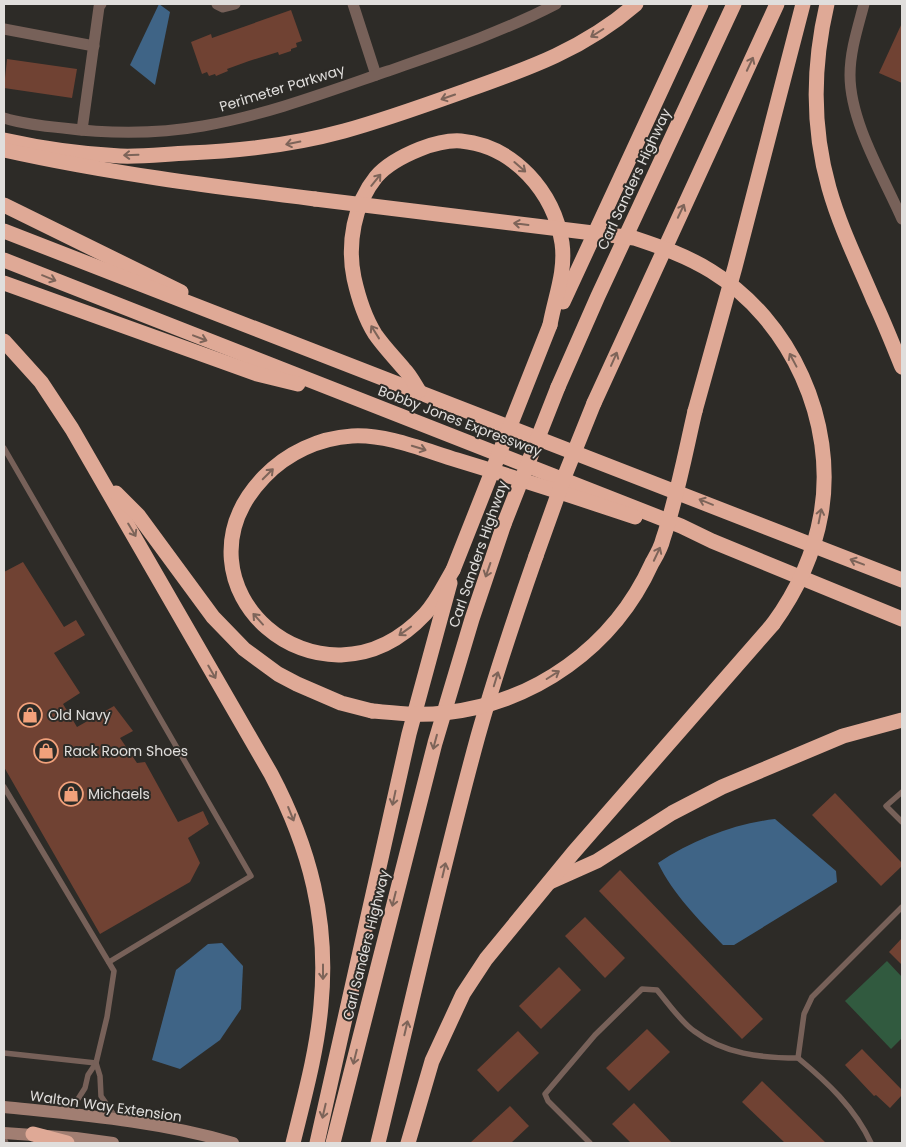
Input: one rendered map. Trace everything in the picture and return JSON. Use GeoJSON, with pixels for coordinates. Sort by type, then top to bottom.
{"type":"FeatureCollection","features":[{"type":"Feature","properties":{"kind":"highway"},"geometry":{"type":"LineString","coordinates":[[4,140],[120,156],[221,152],[278,146],[317,138],[390,117],[530,68],[555,57],[600,32],[636,4]]}},
{"type":"Feature","properties":{"kind":"highway"},"geometry":{"type":"LineString","coordinates":[[550,325],[557,315],[701,4]]}},
{"type":"Feature","properties":{"kind":"highway","name":"Carl Sanders Highway"},"geometry":{"type":"LineString","coordinates":[[333,1143],[435,743],[472,619],[504,524],[558,387],[602,287],[734,4]]}},
{"type":"Feature","properties":{"kind":"highway"},"geometry":{"type":"LineString","coordinates":[[378,1143],[450,844],[476,744],[514,618],[565,475],[594,403],[777,4]]}},
{"type":"Feature","properties":{"kind":"highway"},"geometry":{"type":"LineString","coordinates":[[97,474],[138,515],[207,610],[229,635],[244,649],[278,674],[296,684],[341,703],[372,711],[442,714],[482,706],[528,689],[550,678],[588,652],[615,623],[640,589],[663,540],[695,411],[803,4]]}},
{"type":"Feature","properties":{"kind":"highway"},"geometry":{"type":"LineString","coordinates":[[827,4],[820,35],[816,94],[818,125],[828,187],[847,241],[902,367]]}},
{"type":"Feature","properties":{"kind":"highway"},"geometry":{"type":"LineString","coordinates":[[418,391],[405,370],[374,332],[367,318],[354,278],[351,244],[355,220],[368,190],[377,176],[402,157],[427,146],[443,142],[460,141],[494,150],[508,157],[532,178],[542,191],[554,214],[562,243],[561,282],[550,325],[453,570],[438,596],[425,613],[399,636],[368,650],[320,654],[292,645],[279,638],[260,622],[244,600],[232,566],[233,538],[242,508],[248,497],[270,470],[294,453],[332,439],[371,436],[405,444],[574,496],[679,534],[712,541]]}},
{"type":"Feature","properties":{"kind":"highway"},"geometry":{"type":"LineString","coordinates":[[4,150],[73,165],[174,182],[634,238],[674,252],[712,271],[730,284],[760,311],[786,346],[808,393],[820,433],[823,472],[821,514],[810,554],[794,592],[773,624],[546,884],[486,959],[463,994],[432,1062],[408,1143]]}},
{"type":"Feature","properties":{"kind":"highway"},"geometry":{"type":"LineString","coordinates":[[4,205],[270,336]]}},
{"type":"Feature","properties":{"kind":"highway","name":"Bobby Jones Expressway"},"geometry":{"type":"LineString","coordinates":[[4,231],[270,336],[418,391],[902,580]]}},
{"type":"Feature","properties":{"kind":"highway","name":"Bobby Jones Expressway"},"geometry":{"type":"LineString","coordinates":[[4,260],[682,526],[712,541],[902,619]]}},
{"type":"Feature","properties":{"kind":"highway"},"geometry":{"type":"LineString","coordinates":[[4,283],[257,374],[358,399]]}},
{"type":"Feature","properties":{"kind":"highway"},"geometry":{"type":"LineString","coordinates":[[4,341],[41,382],[72,428],[271,774],[288,808],[312,875],[322,938],[323,974],[321,1005],[311,1066],[293,1143]]}},
{"type":"Feature","properties":{"kind":"highway"},"geometry":{"type":"LineString","coordinates":[[316,1143],[408,734],[447,599],[453,570]]}},
{"type":"Feature","properties":{"kind":"highway"},"geometry":{"type":"LineString","coordinates":[[546,884],[597,861],[672,813],[722,787],[843,736],[902,720]]}},
{"type":"Feature","properties":{"kind":"highway"},"geometry":{"type":"LineString","coordinates":[[27,1137],[67,1143]]}},
{"type":"Feature","properties":{"kind":"main road","name":"Walton Way Extension"},"geometry":{"type":"LineString","coordinates":[[4,1107],[164,1126],[233,1143]]}},
{"type":"Feature","properties":{"kind":"main road"},"geometry":{"type":"LineString","coordinates":[[4,1133],[27,1137],[113,1143]]}},
{"type":"Feature","properties":{"kind":"street"},"geometry":{"type":"LineString","coordinates":[[82,130],[99,7],[101,4]]}},
{"type":"Feature","properties":{"kind":"street"},"geometry":{"type":"LineString","coordinates":[[217,4],[223,7],[235,4]]}},
{"type":"Feature","properties":{"kind":"street"},"geometry":{"type":"LineString","coordinates":[[353,4],[376,75]]}},
{"type":"Feature","properties":{"kind":"street","name":"Perimeter Parkway"},"geometry":{"type":"LineString","coordinates":[[4,118],[38,125],[82,130],[145,132],[201,126],[255,115],[376,75],[502,30],[556,4]]}},
{"type":"Feature","properties":{"kind":"street"},"geometry":{"type":"LineString","coordinates":[[864,4],[853,45],[850,74],[851,98],[861,128],[902,219]]}},
{"type":"Feature","properties":{"kind":"street"},"geometry":{"type":"LineString","coordinates":[[4,28],[94,46]]}},
{"type":"Feature","properties":{"kind":"lane"},"geometry":{"type":"LineString","coordinates":[[4,448],[251,876],[109,962]]}},
{"type":"Feature","properties":{"kind":"lane"},"geometry":{"type":"LineString","coordinates":[[4,786],[114,971],[107,1017],[96,1063],[88,1075],[85,1088],[78,1099],[58,1113]]}},
{"type":"Feature","properties":{"kind":"lane"},"geometry":{"type":"LineString","coordinates":[[902,792],[886,806],[902,822]]}},
{"type":"Feature","properties":{"kind":"lane"},"geometry":{"type":"LineString","coordinates":[[798,1058],[804,1014],[812,997],[902,907]]}},
{"type":"Feature","properties":{"kind":"lane"},"geometry":{"type":"LineString","coordinates":[[590,1143],[548,1101],[545,1094],[595,1035],[642,989],[657,990],[692,1030],[716,1044],[740,1053],[769,1058],[798,1058],[826,1080],[853,1113],[871,1143]]}},
{"type":"Feature","properties":{"kind":"lane"},"geometry":{"type":"LineString","coordinates":[[4,1052],[96,1063]]}},
{"type":"Feature","properties":{"kind":"lane"},"geometry":{"type":"LineString","coordinates":[[96,1063],[100,1076],[101,1096],[117,1119]]}},
{"type":"Feature","properties":{"kind":"lane"},"geometry":{"type":"LineString","coordinates":[[4,1138],[6,1143]]}},
{"type":"Feature","properties":{"kind":"green space"},"geometry":{"type":"Polygon","coordinates":[[[887,961],[902,977],[902,1038],[891,1049],[845,1001],[887,961]]]}},
{"type":"Feature","properties":{"kind":"water"},"geometry":{"type":"Polygon","coordinates":[[[159,4],[170,12],[155,85],[130,65],[159,4]]]}},
{"type":"Feature","properties":{"kind":"water"},"geometry":{"type":"Polygon","coordinates":[[[775,819],[836,871],[837,882],[734,945],[723,945],[679,896],[658,863],[685,847],[714,834],[759,821],[775,819]]]}},
{"type":"Feature","properties":{"kind":"water"},"geometry":{"type":"Polygon","coordinates":[[[222,943],[243,966],[241,1009],[220,1040],[180,1069],[152,1060],[176,970],[208,944],[222,943]]]}},
{"type":"Feature","properties":{"kind":"building"},"geometry":{"type":"Polygon","coordinates":[[[291,10],[302,41],[296,43],[297,47],[279,55],[278,52],[249,61],[227,69],[228,71],[216,76],[215,74],[209,76],[207,72],[202,74],[191,42],[211,34],[212,38],[291,10]]]}},
{"type":"Feature","properties":{"kind":"building"},"geometry":{"type":"Polygon","coordinates":[[[902,23],[902,83],[879,73],[902,23]]]}},
{"type":"Feature","properties":{"kind":"building"},"geometry":{"type":"Polygon","coordinates":[[[7,59],[77,69],[72,98],[4,88],[7,59]]]}},
{"type":"Feature","properties":{"kind":"building"},"geometry":{"type":"Polygon","coordinates":[[[23,562],[64,627],[76,620],[85,635],[54,653],[80,693],[63,704],[77,727],[114,706],[133,731],[120,738],[137,763],[145,762],[178,822],[203,811],[209,824],[188,838],[200,863],[190,882],[100,934],[4,767],[4,572],[23,562]]]}},
{"type":"Feature","properties":{"kind":"building"},"geometry":{"type":"Polygon","coordinates":[[[835,793],[902,863],[902,866],[881,886],[812,815],[835,793]]]}},
{"type":"Feature","properties":{"kind":"building"},"geometry":{"type":"Polygon","coordinates":[[[620,870],[763,1019],[742,1039],[599,891],[620,870]]]}},
{"type":"Feature","properties":{"kind":"building"},"geometry":{"type":"Polygon","coordinates":[[[585,917],[625,958],[605,978],[565,936],[585,917]]]}},
{"type":"Feature","properties":{"kind":"building"},"geometry":{"type":"Polygon","coordinates":[[[902,938],[902,965],[889,952],[902,938]]]}},
{"type":"Feature","properties":{"kind":"building"},"geometry":{"type":"Polygon","coordinates":[[[559,967],[581,990],[541,1029],[519,1006],[559,967]]]}},
{"type":"Feature","properties":{"kind":"building"},"geometry":{"type":"Polygon","coordinates":[[[647,1029],[670,1052],[629,1091],[606,1068],[647,1029]]]}},
{"type":"Feature","properties":{"kind":"building"},"geometry":{"type":"Polygon","coordinates":[[[518,1031],[539,1053],[498,1092],[477,1070],[518,1031]]]}},
{"type":"Feature","properties":{"kind":"building"},"geometry":{"type":"Polygon","coordinates":[[[862,1049],[902,1090],[902,1095],[890,1108],[876,1095],[874,1096],[845,1065],[862,1049]]]}},
{"type":"Feature","properties":{"kind":"building"},"geometry":{"type":"Polygon","coordinates":[[[762,1081],[826,1143],[785,1143],[742,1102],[762,1081]]]}},
{"type":"Feature","properties":{"kind":"building"},"geometry":{"type":"Polygon","coordinates":[[[634,1103],[672,1143],[631,1143],[612,1124],[634,1103]]]}},
{"type":"Feature","properties":{"kind":"building"},"geometry":{"type":"Polygon","coordinates":[[[510,1106],[529,1126],[511,1143],[470,1143],[510,1106]]]}},
{"type":"Feature","properties":{"kind":"place","name":"Old Navy"},"geometry":{"type":"Point","coordinates":[30,715]}},
{"type":"Feature","properties":{"kind":"place","name":"Rack Room Shoes"},"geometry":{"type":"Point","coordinates":[46,751]}},
{"type":"Feature","properties":{"kind":"place","name":"Michaels"},"geometry":{"type":"Point","coordinates":[71,794]}}]}
